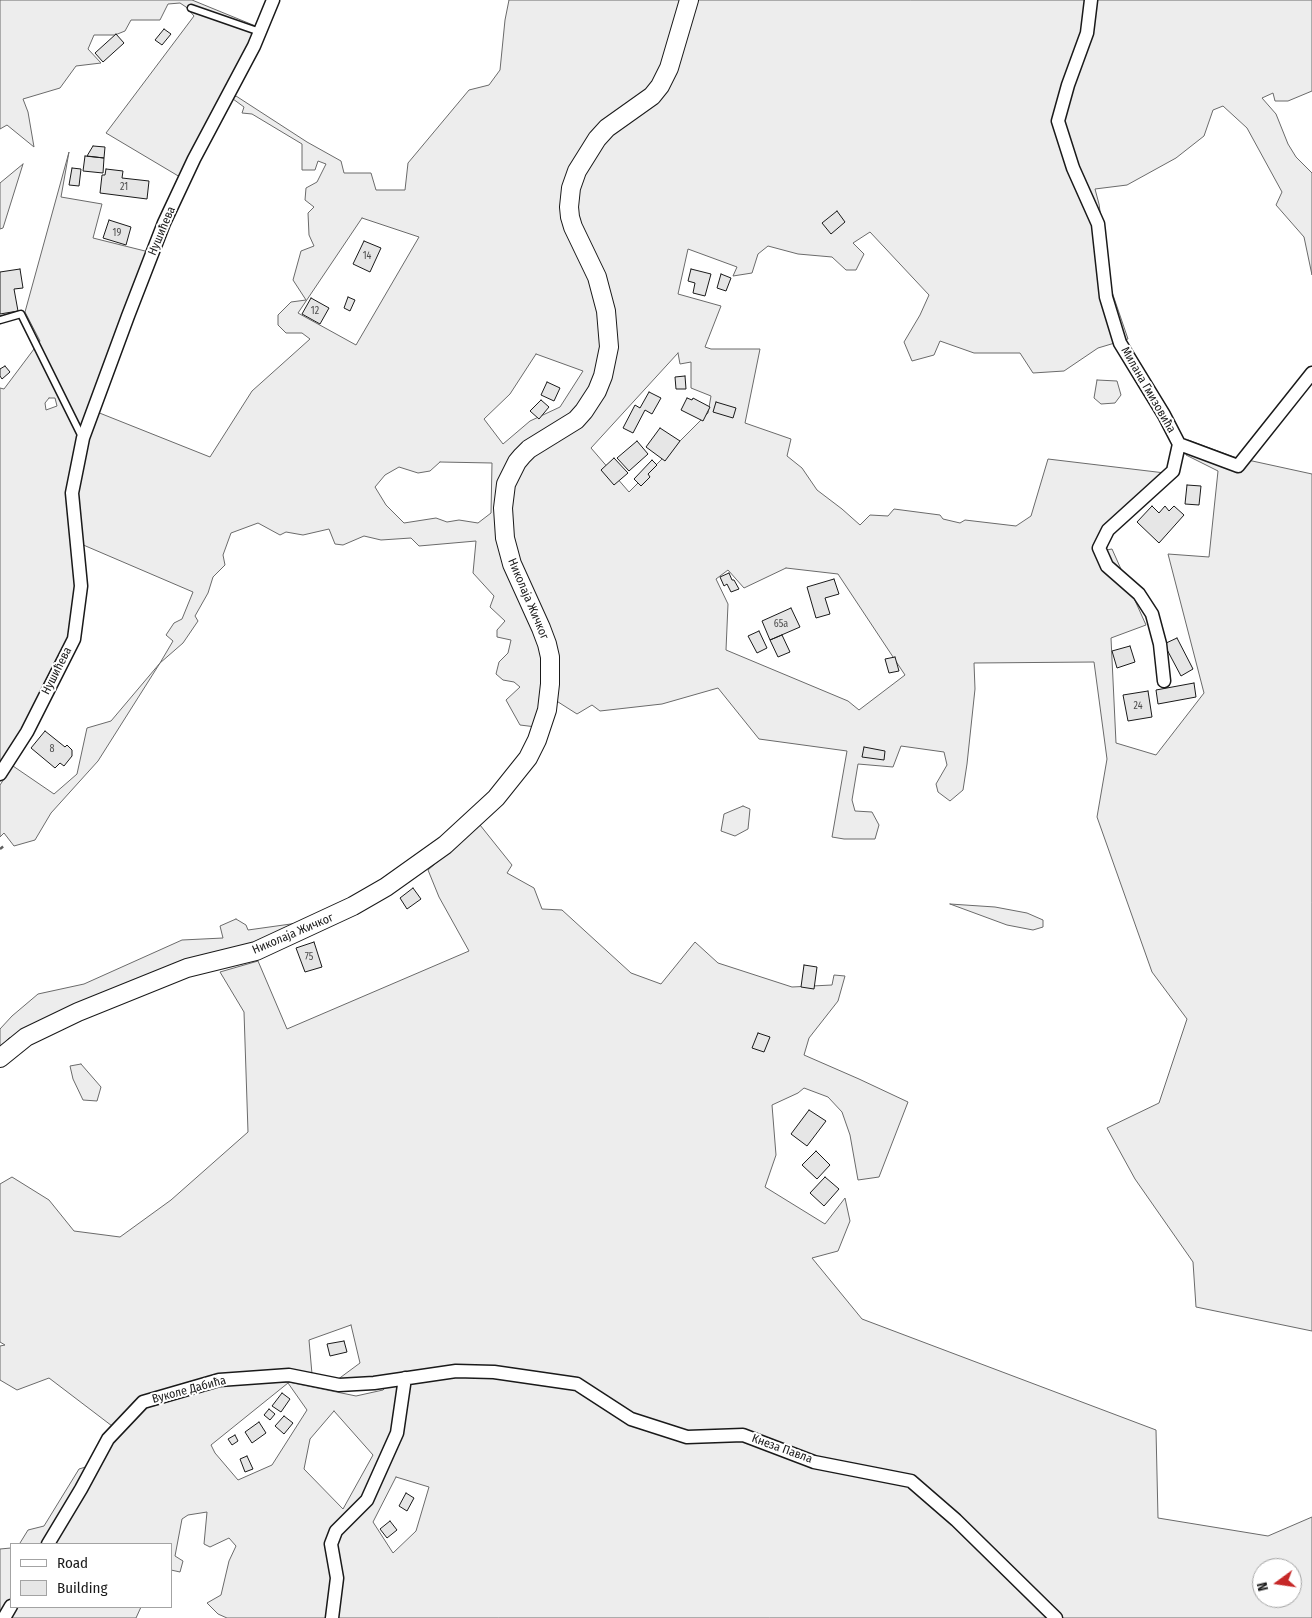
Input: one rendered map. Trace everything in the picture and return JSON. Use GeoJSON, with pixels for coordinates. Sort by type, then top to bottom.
{"type":"FeatureCollection","features":[{"type":"Feature","properties":{"kind":"street","name":"Нушићева"},"geometry":{"type":"LineString","coordinates":[[0,774],[27,732],[74,639],[81,586],[72,493],[83,438],[164,223],[194,159],[254,46],[273,0]]}},
{"type":"Feature","properties":{"kind":"street","name":"Николаја Жичког"},"geometry":{"type":"LineString","coordinates":[[0,1058],[26,1037],[78,1012],[187,968],[256,951],[353,906],[402,876],[445,844],[496,798],[528,758],[537,740],[546,710],[550,684],[550,657],[548,644],[512,564],[505,538],[503,508],[506,484],[516,462],[529,449],[576,420],[597,391],[603,376],[609,347],[606,311],[597,277],[570,217],[571,188],[577,171],[597,139],[608,128],[652,96],[660,86],[669,68],[688,0]]}},
{"type":"Feature","properties":{"kind":"street","name":"Милана Гмизовића"},"geometry":{"type":"LineString","coordinates":[[1091,0],[1087,33],[1068,85],[1058,121],[1073,168],[1098,224],[1106,297],[1120,343],[1180,444],[1173,471],[1108,530],[1099,548],[1107,566],[1139,594],[1152,614],[1160,644],[1164,681]]}},
{"type":"Feature","properties":{"kind":"street"},"geometry":{"type":"LineString","coordinates":[[1180,444],[1238,466],[1312,373]]}},
{"type":"Feature","properties":{"kind":"street","name":"Кнеза Павла"},"geometry":{"type":"LineString","coordinates":[[406,1378],[456,1372],[494,1372],[577,1384],[631,1420],[686,1437],[744,1435],[814,1462],[911,1481],[962,1526],[1056,1618]]}},
{"type":"Feature","properties":{"kind":"street","name":"Вуколе Дабића"},"geometry":{"type":"LineString","coordinates":[[49,1543],[108,1439],[143,1402],[219,1380],[289,1375],[339,1385],[374,1383],[406,1378]]}},
{"type":"Feature","properties":{"kind":"street"},"geometry":{"type":"LineString","coordinates":[[332,1618],[337,1578],[331,1544],[336,1531],[367,1500],[397,1433],[406,1378]]}},
{"type":"Feature","properties":{"kind":"lane"},"geometry":{"type":"LineString","coordinates":[[191,8],[260,32]]}},
{"type":"Feature","properties":{"kind":"lane"},"geometry":{"type":"LineString","coordinates":[[0,320],[21,314],[83,438]]}},
{"type":"Feature","properties":{"kind":"path"},"geometry":{"type":"LineString","coordinates":[[0,849],[5,845]]}},
{"type":"Feature","properties":{"kind":"shaded area"},"geometry":{"type":"Polygon","coordinates":[[[0,0],[192,0],[258,27],[180,177],[106,133],[194,16],[186,7],[180,3],[168,4],[160,20],[131,20],[125,31],[115,35],[94,35],[88,49],[101,63],[76,66],[60,88],[23,99],[28,112],[34,147],[7,125],[0,129],[0,0]]]}},
{"type":"Feature","properties":{"kind":"shaded area"},"geometry":{"type":"Polygon","coordinates":[[[509,0],[1312,0],[1312,91],[1288,101],[1275,101],[1273,93],[1262,98],[1276,114],[1288,144],[1296,157],[1312,173],[1312,275],[1304,237],[1276,205],[1282,192],[1247,128],[1223,106],[1213,110],[1204,136],[1176,158],[1127,185],[1095,189],[1099,204],[1111,289],[1128,339],[1098,348],[1064,371],[1033,373],[1020,353],[974,353],[940,341],[934,355],[912,361],[904,342],[929,295],[870,232],[853,243],[864,254],[856,270],[846,270],[832,257],[798,254],[768,246],[758,254],[752,273],[733,276],[737,267],[688,249],[678,294],[721,306],[705,347],[711,349],[760,349],[745,423],[791,439],[787,456],[802,468],[817,490],[860,525],[870,515],[888,516],[894,509],[940,515],[943,519],[960,523],[965,520],[1016,526],[1031,516],[1048,459],[1165,473],[1111,535],[1106,550],[1112,549],[1146,625],[1111,638],[1116,743],[1156,755],[1204,693],[1168,554],[1209,557],[1218,471],[1186,455],[1188,440],[1234,457],[1312,474],[1312,1331],[1196,1307],[1193,1262],[1135,1179],[1107,1128],[1159,1103],[1187,1019],[1152,972],[1097,817],[1107,759],[1094,662],[974,663],[975,689],[963,790],[950,801],[938,792],[936,784],[947,765],[944,752],[901,746],[893,767],[858,764],[852,800],[855,811],[872,812],[879,825],[875,839],[832,837],[847,751],[759,739],[718,688],[662,704],[600,711],[592,705],[577,714],[555,700],[559,663],[556,644],[546,620],[523,578],[506,513],[521,462],[590,415],[597,379],[563,424],[528,441],[495,509],[496,532],[503,563],[539,637],[545,665],[536,727],[520,725],[506,700],[520,687],[514,682],[503,680],[496,674],[499,662],[508,653],[511,640],[497,637],[497,630],[505,621],[490,607],[494,596],[473,573],[476,541],[419,546],[411,538],[381,540],[364,536],[343,545],[335,544],[329,529],[303,535],[286,532],[280,535],[258,523],[231,533],[223,555],[225,565],[213,577],[208,593],[195,616],[198,621],[183,643],[160,663],[98,761],[51,813],[35,840],[14,846],[4,833],[0,837],[0,785],[12,767],[0,773],[0,388],[4,389],[40,341],[25,312],[69,152],[61,197],[102,204],[93,238],[149,252],[97,412],[210,457],[252,391],[310,339],[302,333],[286,333],[278,325],[278,315],[291,302],[306,300],[293,280],[301,251],[314,246],[309,235],[308,213],[314,207],[305,200],[306,188],[317,182],[326,164],[318,161],[315,170],[302,170],[302,144],[252,114],[242,113],[244,107],[233,99],[236,96],[307,142],[341,161],[344,173],[371,173],[376,190],[405,190],[408,163],[469,90],[489,85],[500,70],[509,0]],[[362,218],[298,313],[356,345],[419,237],[362,218]],[[678,353],[591,448],[629,492],[708,413],[711,396],[691,388],[691,362],[680,364],[678,353]],[[536,354],[510,394],[484,419],[503,444],[530,421],[560,407],[583,371],[536,354]],[[49,398],[45,403],[46,410],[57,406],[55,398],[49,398]],[[440,462],[430,471],[418,473],[399,467],[385,475],[375,487],[386,505],[404,523],[436,518],[447,522],[459,520],[478,523],[491,513],[492,463],[440,462]],[[81,544],[78,640],[53,692],[13,766],[54,794],[77,774],[87,728],[111,721],[160,663],[173,641],[166,635],[174,623],[182,619],[193,592],[81,544]],[[786,568],[744,588],[728,570],[716,579],[728,604],[726,650],[848,701],[859,710],[905,675],[838,574],[786,568]]]}},
{"type":"Feature","properties":{"kind":"shaded area"},"geometry":{"type":"Polygon","coordinates":[[[23,164],[3,228],[0,229],[0,183],[23,164]]]}},
{"type":"Feature","properties":{"kind":"shaded area"},"geometry":{"type":"Polygon","coordinates":[[[1097,380],[1117,381],[1121,395],[1115,403],[1101,404],[1094,398],[1097,380]]]}},
{"type":"Feature","properties":{"kind":"shaded area"},"geometry":{"type":"Polygon","coordinates":[[[743,806],[750,809],[748,829],[735,836],[721,831],[724,814],[743,806]]]}},
{"type":"Feature","properties":{"kind":"shaded area"},"geometry":{"type":"Polygon","coordinates":[[[480,825],[512,865],[507,873],[534,888],[542,909],[562,910],[631,973],[661,984],[695,942],[718,963],[792,987],[832,985],[834,975],[845,976],[838,1001],[809,1038],[804,1055],[908,1102],[879,1177],[858,1180],[850,1135],[842,1112],[828,1097],[804,1088],[798,1093],[772,1105],[776,1155],[765,1187],[825,1224],[845,1198],[850,1221],[838,1251],[812,1258],[862,1319],[1156,1430],[1158,1518],[1268,1536],[1312,1517],[1312,1618],[227,1618],[218,1614],[207,1603],[221,1595],[229,1561],[236,1546],[229,1538],[210,1547],[204,1544],[207,1512],[188,1515],[182,1519],[175,1556],[183,1561],[180,1572],[172,1570],[172,1543],[20,1543],[28,1530],[44,1526],[79,1469],[89,1466],[116,1429],[49,1378],[17,1390],[0,1380],[0,1346],[5,1345],[0,1342],[0,1184],[12,1177],[49,1200],[74,1231],[120,1237],[171,1200],[248,1132],[244,1012],[220,972],[258,961],[287,1029],[469,951],[439,897],[428,870],[480,825]],[[351,1325],[309,1340],[312,1374],[239,1384],[288,1382],[356,1396],[383,1390],[386,1387],[337,1380],[360,1363],[351,1325]],[[288,1383],[211,1445],[215,1453],[238,1480],[272,1465],[307,1410],[288,1383]],[[334,1411],[310,1439],[304,1469],[343,1509],[373,1455],[334,1411]],[[396,1477],[373,1522],[393,1553],[416,1531],[429,1487],[396,1477]]]}},
{"type":"Feature","properties":{"kind":"shaded area"},"geometry":{"type":"Polygon","coordinates":[[[950,904],[995,907],[1027,913],[1043,920],[1043,927],[1033,930],[1007,925],[950,904]]]}},
{"type":"Feature","properties":{"kind":"shaded area"},"geometry":{"type":"Polygon","coordinates":[[[236,919],[246,925],[248,930],[305,922],[47,1031],[9,1038],[0,1048],[0,1029],[38,994],[84,984],[182,940],[223,938],[220,926],[236,919]]]}},
{"type":"Feature","properties":{"kind":"shaded area"},"geometry":{"type":"Polygon","coordinates":[[[81,1064],[101,1087],[97,1101],[83,1100],[73,1079],[70,1066],[81,1064]]]}},
{"type":"Feature","properties":{"kind":"shaded area"},"geometry":{"type":"Polygon","coordinates":[[[10,1548],[10,1608],[141,1608],[136,1618],[0,1618],[0,1549],[10,1548]]]}},
{"type":"Feature","properties":{"kind":"building"},"geometry":{"type":"Polygon","coordinates":[[[164,29],[171,34],[162,45],[155,40],[164,29]]]}},
{"type":"Feature","properties":{"kind":"building"},"geometry":{"type":"Polygon","coordinates":[[[116,34],[124,43],[103,62],[95,53],[116,34]]]}},
{"type":"Feature","properties":{"kind":"building"},"geometry":{"type":"Polygon","coordinates":[[[93,146],[105,147],[104,158],[87,156],[93,146]]]}},
{"type":"Feature","properties":{"kind":"building"},"geometry":{"type":"Polygon","coordinates":[[[85,156],[104,158],[103,173],[83,171],[85,156]]]}},
{"type":"Feature","properties":{"kind":"building"},"geometry":{"type":"Polygon","coordinates":[[[72,168],[81,169],[79,186],[69,185],[72,168]]]}},
{"type":"Feature","properties":{"kind":"building"},"geometry":{"type":"Polygon","coordinates":[[[106,169],[123,171],[122,178],[149,181],[147,199],[100,193],[102,175],[105,175],[106,169]]]}},
{"type":"Feature","properties":{"kind":"building"},"geometry":{"type":"Polygon","coordinates":[[[837,211],[845,222],[831,234],[822,223],[837,211]]]}},
{"type":"Feature","properties":{"kind":"building"},"geometry":{"type":"Polygon","coordinates":[[[109,220],[131,227],[126,245],[103,238],[109,220]]]}},
{"type":"Feature","properties":{"kind":"building"},"geometry":{"type":"Polygon","coordinates":[[[364,241],[381,248],[370,272],[353,264],[364,241]]]}},
{"type":"Feature","properties":{"kind":"building"},"geometry":{"type":"Polygon","coordinates":[[[20,269],[23,288],[14,289],[18,311],[0,314],[0,272],[20,269]]]}},
{"type":"Feature","properties":{"kind":"building"},"geometry":{"type":"Polygon","coordinates":[[[691,269],[711,274],[705,296],[693,293],[695,283],[688,281],[691,269]]]}},
{"type":"Feature","properties":{"kind":"building"},"geometry":{"type":"Polygon","coordinates":[[[721,274],[731,278],[726,291],[717,288],[721,274]]]}},
{"type":"Feature","properties":{"kind":"building"},"geometry":{"type":"Polygon","coordinates":[[[348,297],[355,300],[350,311],[344,308],[348,297]]]}},
{"type":"Feature","properties":{"kind":"building"},"geometry":{"type":"Polygon","coordinates":[[[311,298],[329,308],[320,324],[302,314],[311,298]]]}},
{"type":"Feature","properties":{"kind":"building"},"geometry":{"type":"Polygon","coordinates":[[[5,366],[10,372],[2,379],[0,369],[5,366]]]}},
{"type":"Feature","properties":{"kind":"building"},"geometry":{"type":"Polygon","coordinates":[[[685,376],[686,389],[676,389],[675,377],[685,376]]]}},
{"type":"Feature","properties":{"kind":"building"},"geometry":{"type":"Polygon","coordinates":[[[547,382],[560,388],[554,401],[541,395],[547,382]]]}},
{"type":"Feature","properties":{"kind":"building"},"geometry":{"type":"Polygon","coordinates":[[[649,392],[661,398],[652,414],[645,410],[633,433],[623,428],[635,405],[640,408],[649,392]]]}},
{"type":"Feature","properties":{"kind":"building"},"geometry":{"type":"Polygon","coordinates":[[[687,398],[692,400],[693,398],[710,407],[703,421],[681,410],[687,398]]]}},
{"type":"Feature","properties":{"kind":"building"},"geometry":{"type":"Polygon","coordinates":[[[541,400],[549,407],[539,419],[530,411],[541,400]]]}},
{"type":"Feature","properties":{"kind":"building"},"geometry":{"type":"Polygon","coordinates":[[[716,402],[736,408],[733,418],[713,412],[716,402]]]}},
{"type":"Feature","properties":{"kind":"building"},"geometry":{"type":"Polygon","coordinates":[[[660,428],[680,441],[665,461],[646,447],[660,428]]]}},
{"type":"Feature","properties":{"kind":"building"},"geometry":{"type":"Polygon","coordinates":[[[637,441],[648,454],[629,471],[617,458],[637,441]]]}},
{"type":"Feature","properties":{"kind":"building"},"geometry":{"type":"Polygon","coordinates":[[[614,458],[628,473],[614,485],[601,470],[614,458]]]}},
{"type":"Feature","properties":{"kind":"building"},"geometry":{"type":"Polygon","coordinates":[[[652,460],[657,465],[648,474],[650,477],[641,486],[634,479],[652,460]]]}},
{"type":"Feature","properties":{"kind":"building"},"geometry":{"type":"Polygon","coordinates":[[[1187,485],[1201,486],[1199,505],[1185,504],[1187,485]]]}},
{"type":"Feature","properties":{"kind":"building"},"geometry":{"type":"Polygon","coordinates":[[[1152,506],[1159,513],[1165,506],[1169,511],[1174,506],[1184,515],[1159,543],[1137,522],[1152,506]]]}},
{"type":"Feature","properties":{"kind":"building"},"geometry":{"type":"Polygon","coordinates":[[[729,573],[739,589],[731,592],[727,584],[724,586],[720,577],[729,573]]]}},
{"type":"Feature","properties":{"kind":"building"},"geometry":{"type":"Polygon","coordinates":[[[834,579],[839,594],[825,598],[830,614],[816,618],[807,587],[834,579]]]}},
{"type":"Feature","properties":{"kind":"building"},"geometry":{"type":"Polygon","coordinates":[[[791,608],[800,627],[770,640],[762,621],[791,608]]]}},
{"type":"Feature","properties":{"kind":"building"},"geometry":{"type":"Polygon","coordinates":[[[759,631],[767,648],[757,653],[748,636],[759,631]]]}},
{"type":"Feature","properties":{"kind":"building"},"geometry":{"type":"Polygon","coordinates":[[[782,635],[790,652],[778,657],[770,640],[782,635]]]}},
{"type":"Feature","properties":{"kind":"building"},"geometry":{"type":"Polygon","coordinates":[[[1177,638],[1193,669],[1181,676],[1164,644],[1177,638]]]}},
{"type":"Feature","properties":{"kind":"building"},"geometry":{"type":"Polygon","coordinates":[[[1130,646],[1135,662],[1117,668],[1112,651],[1130,646]]]}},
{"type":"Feature","properties":{"kind":"building"},"geometry":{"type":"Polygon","coordinates":[[[895,657],[899,671],[889,673],[885,659],[895,657]]]}},
{"type":"Feature","properties":{"kind":"building"},"geometry":{"type":"Polygon","coordinates":[[[1194,683],[1196,697],[1158,704],[1156,690],[1194,683]]]}},
{"type":"Feature","properties":{"kind":"building"},"geometry":{"type":"Polygon","coordinates":[[[1148,691],[1152,717],[1128,721],[1123,695],[1148,691]]]}},
{"type":"Feature","properties":{"kind":"building"},"geometry":{"type":"Polygon","coordinates":[[[45,731],[65,747],[67,745],[72,750],[72,756],[64,766],[60,763],[55,768],[31,748],[45,731]]]}},
{"type":"Feature","properties":{"kind":"building"},"geometry":{"type":"Polygon","coordinates":[[[864,747],[885,751],[884,760],[862,757],[864,747]]]}},
{"type":"Feature","properties":{"kind":"building"},"geometry":{"type":"Polygon","coordinates":[[[413,888],[421,899],[407,909],[400,898],[413,888]]]}},
{"type":"Feature","properties":{"kind":"building"},"geometry":{"type":"Polygon","coordinates":[[[314,942],[322,967],[305,972],[296,948],[314,942]]]}},
{"type":"Feature","properties":{"kind":"building"},"geometry":{"type":"Polygon","coordinates":[[[804,965],[817,967],[814,989],[801,987],[804,965]]]}},
{"type":"Feature","properties":{"kind":"building"},"geometry":{"type":"Polygon","coordinates":[[[758,1033],[770,1037],[764,1052],[752,1048],[758,1033]]]}},
{"type":"Feature","properties":{"kind":"building"},"geometry":{"type":"Polygon","coordinates":[[[809,1110],[826,1121],[807,1146],[791,1134],[809,1110]]]}},
{"type":"Feature","properties":{"kind":"building"},"geometry":{"type":"Polygon","coordinates":[[[816,1151],[830,1165],[817,1179],[802,1165],[816,1151]]]}},
{"type":"Feature","properties":{"kind":"building"},"geometry":{"type":"Polygon","coordinates":[[[825,1177],[839,1189],[824,1206],[810,1193],[825,1177]]]}},
{"type":"Feature","properties":{"kind":"building"},"geometry":{"type":"Polygon","coordinates":[[[344,1341],[347,1352],[330,1356],[327,1344],[344,1341]]]}},
{"type":"Feature","properties":{"kind":"building"},"geometry":{"type":"Polygon","coordinates":[[[282,1393],[290,1399],[281,1412],[272,1406],[282,1393]]]}},
{"type":"Feature","properties":{"kind":"building"},"geometry":{"type":"Polygon","coordinates":[[[269,1409],[275,1414],[270,1420],[264,1415],[269,1409]]]}},
{"type":"Feature","properties":{"kind":"building"},"geometry":{"type":"Polygon","coordinates":[[[284,1416],[293,1423],[284,1434],[275,1426],[284,1416]]]}},
{"type":"Feature","properties":{"kind":"building"},"geometry":{"type":"Polygon","coordinates":[[[259,1422],[266,1433],[252,1443],[245,1432],[259,1422]]]}},
{"type":"Feature","properties":{"kind":"building"},"geometry":{"type":"Polygon","coordinates":[[[235,1435],[238,1441],[232,1445],[228,1439],[235,1435]]]}},
{"type":"Feature","properties":{"kind":"building"},"geometry":{"type":"Polygon","coordinates":[[[247,1456],[253,1469],[245,1472],[240,1459],[247,1456]]]}},
{"type":"Feature","properties":{"kind":"building"},"geometry":{"type":"Polygon","coordinates":[[[406,1493],[414,1498],[407,1511],[399,1506],[406,1493]]]}},
{"type":"Feature","properties":{"kind":"building"},"geometry":{"type":"Polygon","coordinates":[[[390,1521],[397,1530],[387,1538],[380,1529],[390,1521]]]}}]}
